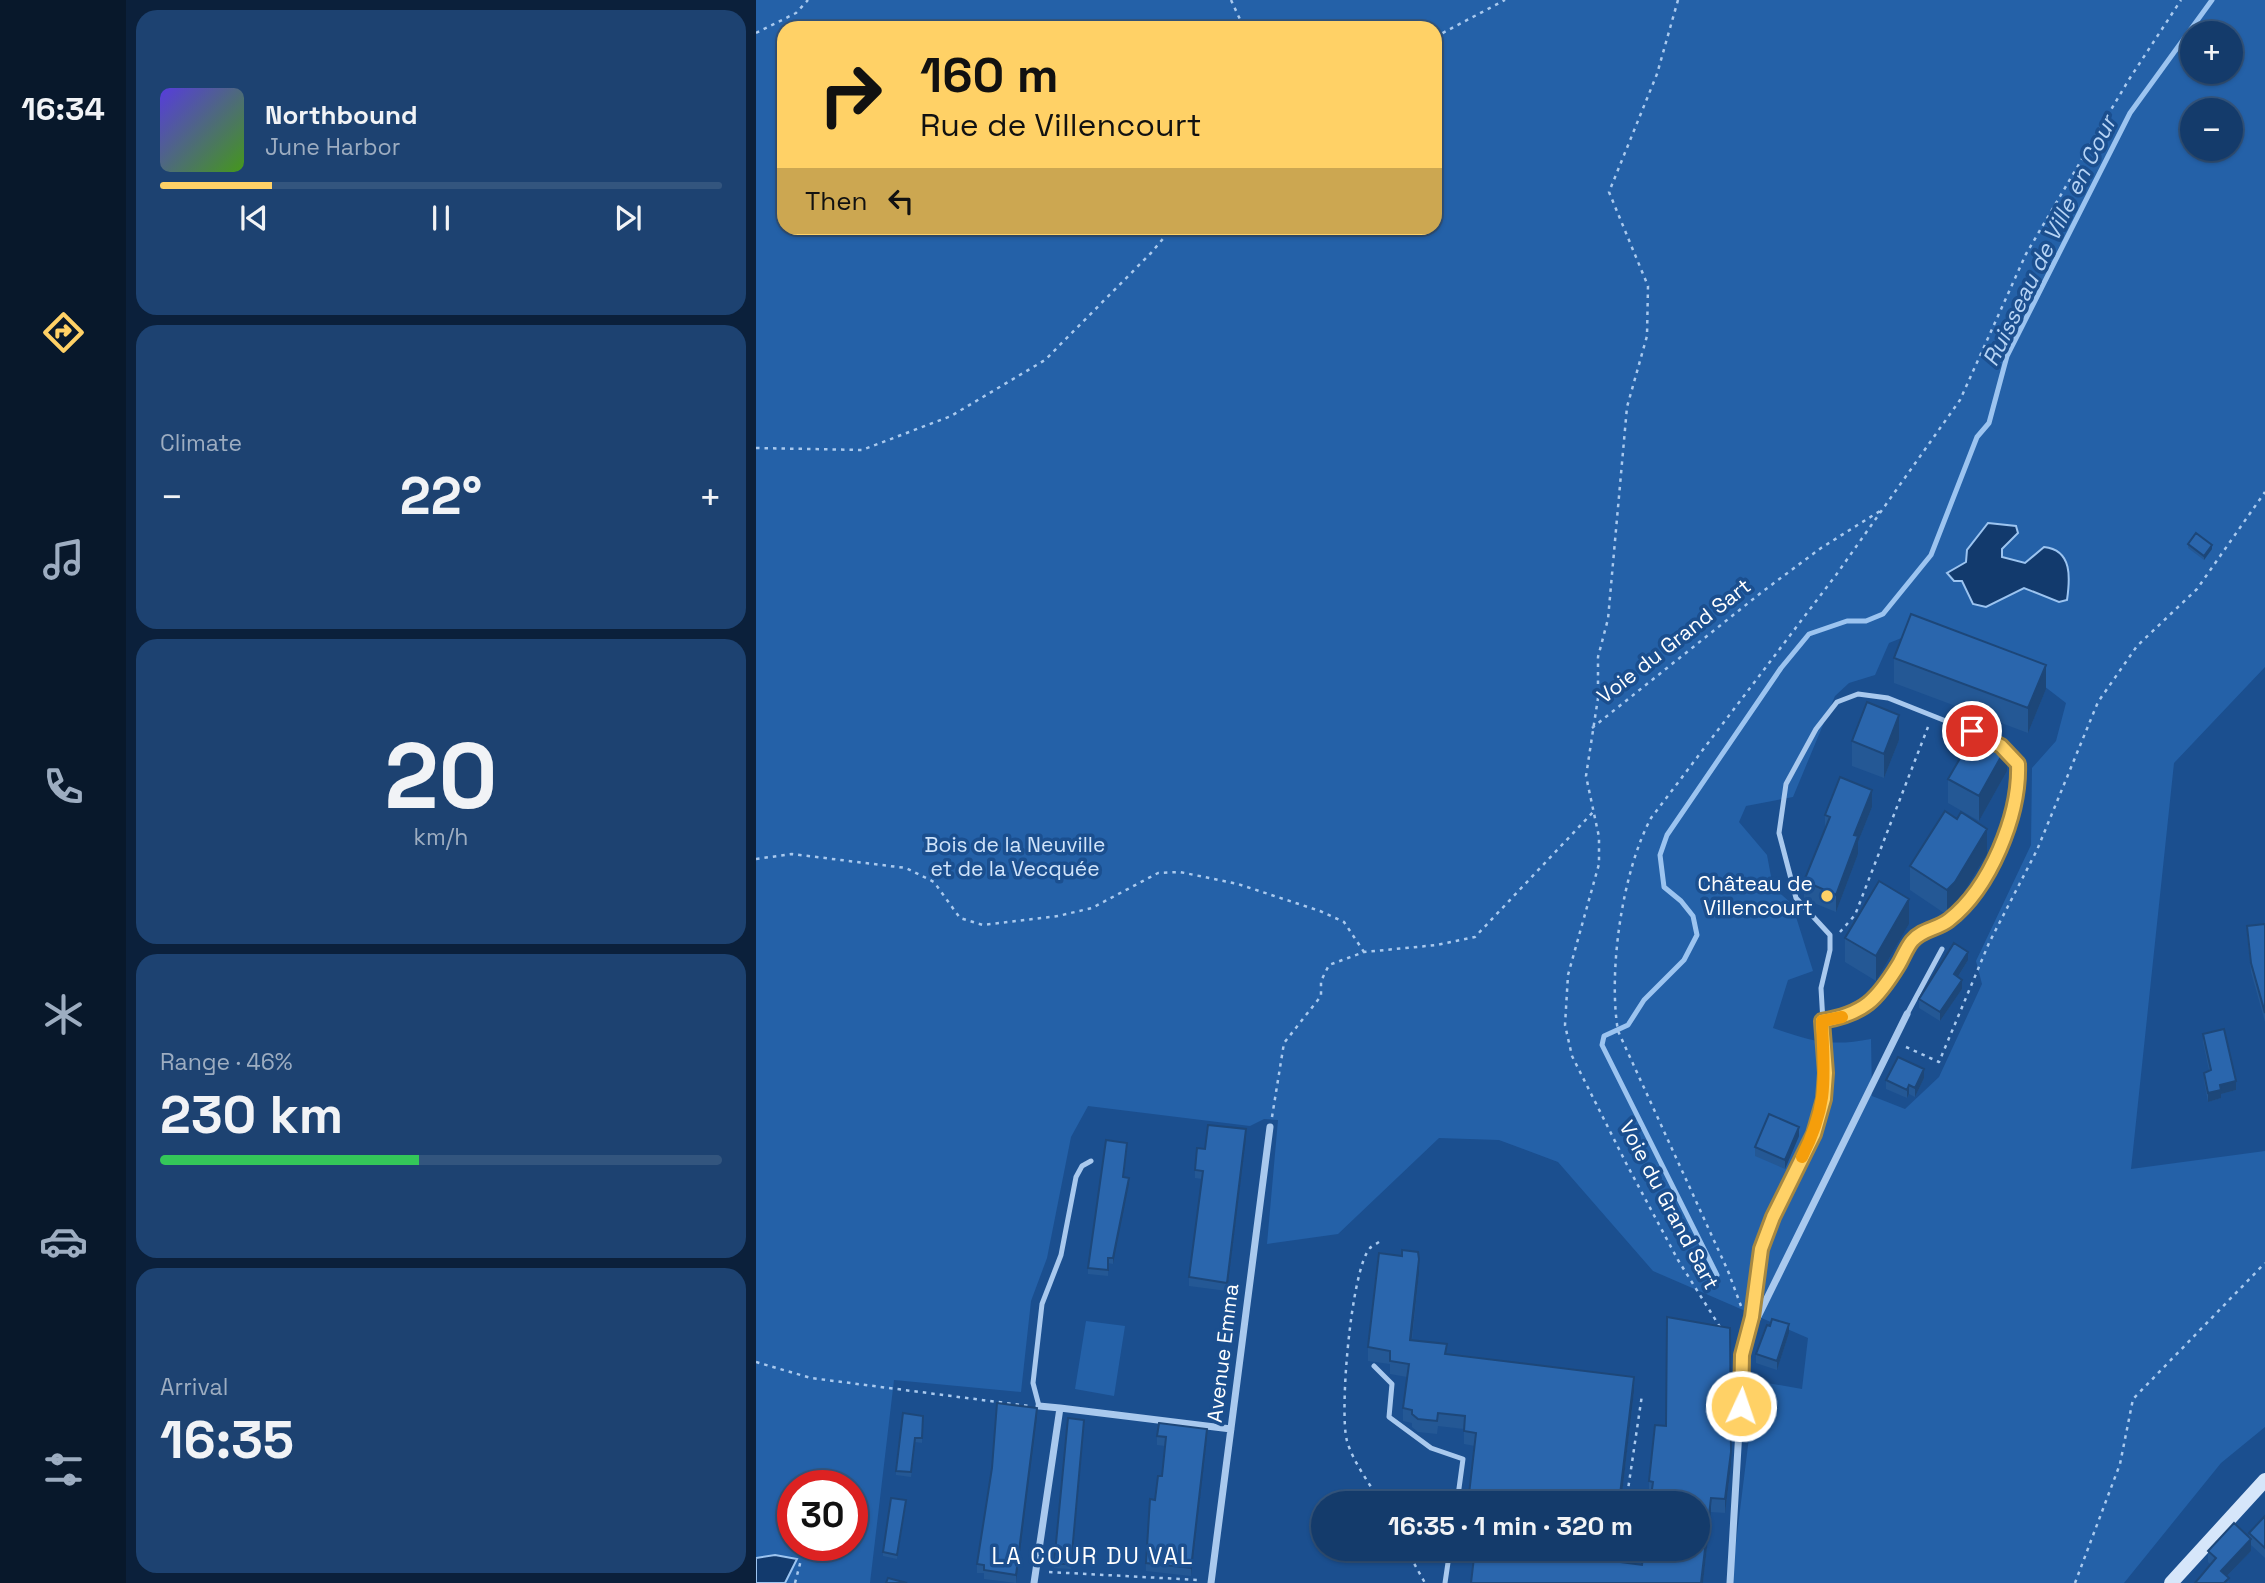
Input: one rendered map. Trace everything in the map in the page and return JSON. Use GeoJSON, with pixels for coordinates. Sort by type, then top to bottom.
{"type":"FeatureCollection","features":[{"type":"Feature","properties":{"kind":"main road"},"geometry":{"type":"LineString","coordinates":[[2171,1583],[2265,1480]]}},
{"type":"Feature","properties":{"kind":"street"},"geometry":{"type":"LineString","coordinates":[[1730,1583],[1746,1341],[1762,1314],[1842,1140],[1907,1014]]}},
{"type":"Feature","properties":{"kind":"street","name":"Avenue Emma"},"geometry":{"type":"LineString","coordinates":[[1211,1583],[1270,1127]]}},
{"type":"Feature","properties":{"kind":"street"},"geometry":{"type":"LineString","coordinates":[[1039,1406],[1231,1429]]}},
{"type":"Feature","properties":{"kind":"street"},"geometry":{"type":"LineString","coordinates":[[1034,1583],[1060,1409]]}},
{"type":"Feature","properties":{"kind":"lane"},"geometry":{"type":"LineString","coordinates":[[1746,1341],[1761,1249],[1773,1217],[1814,1134],[1824,1099],[1826,1073],[1821,988],[1830,950],[1829,935],[1796,898],[1779,833],[1786,784],[1816,729],[1837,702],[1858,694],[1888,698],[1933,714],[1992,741]]}},
{"type":"Feature","properties":{"kind":"lane"},"geometry":{"type":"LineString","coordinates":[[1822,1021],[1859,1012],[1873,1001],[1912,941],[1926,930],[1947,923],[1975,892],[2007,830],[2019,790],[2018,764],[2001,746]]}},
{"type":"Feature","properties":{"kind":"lane"},"geometry":{"type":"LineString","coordinates":[[1907,1014],[1942,949]]}},
{"type":"Feature","properties":{"kind":"lane"},"geometry":{"type":"LineString","coordinates":[[1039,1406],[1032,1383],[1042,1304],[1061,1255],[1076,1177],[1082,1166],[1091,1161]]}},
{"type":"Feature","properties":{"kind":"lane"},"geometry":{"type":"LineString","coordinates":[[1374,1366],[1392,1384],[1389,1417],[1431,1448],[1463,1459],[1459,1491]]}},
{"type":"Feature","properties":{"kind":"lane"},"geometry":{"type":"LineString","coordinates":[[1445,1583],[1448,1561]]}},
{"type":"Feature","properties":{"kind":"path"},"geometry":{"type":"LineString","coordinates":[[780,21],[796,13],[808,0]]}},
{"type":"Feature","properties":{"kind":"path"},"geometry":{"type":"LineString","coordinates":[[1231,0],[1241,21]]}},
{"type":"Feature","properties":{"kind":"path"},"geometry":{"type":"LineString","coordinates":[[1442,33],[1505,0]]}},
{"type":"Feature","properties":{"kind":"path"},"geometry":{"type":"LineString","coordinates":[[1592,728],[1598,698],[1598,657],[1608,619],[1628,407],[1647,336],[1648,286],[1609,192],[1657,75],[1678,0]]}},
{"type":"Feature","properties":{"kind":"path"},"geometry":{"type":"LineString","coordinates":[[1742,1307],[1728,1271],[1619,1037],[1614,984],[1617,946],[1634,859],[1651,818],[1883,509],[1959,400],[2026,254],[2128,81],[2181,0]]}},
{"type":"Feature","properties":{"kind":"path"},"geometry":{"type":"LineString","coordinates":[[756,33],[777,22]]}},
{"type":"Feature","properties":{"kind":"path"},"geometry":{"type":"LineString","coordinates":[[756,448],[862,450],[951,415],[1045,360],[1166,235]]}},
{"type":"Feature","properties":{"kind":"path"},"geometry":{"type":"LineString","coordinates":[[1893,1041],[1939,1062],[1989,943],[2037,850],[2098,702],[2137,646],[2197,589],[2265,492]]}},
{"type":"Feature","properties":{"kind":"path","name":"Voie du Grand Sart"},"geometry":{"type":"LineString","coordinates":[[1746,1341],[1737,1343],[1717,1324],[1684,1271],[1572,1056],[1565,1025],[1565,996],[1598,864],[1599,836],[1586,776],[1592,728],[1762,592],[1883,509]]}},
{"type":"Feature","properties":{"kind":"path"},"geometry":{"type":"LineString","coordinates":[[1829,935],[1839,933],[1855,915],[1933,714]]}},
{"type":"Feature","properties":{"kind":"path"},"geometry":{"type":"LineString","coordinates":[[1270,1127],[1284,1043],[1321,996],[1321,981],[1329,965],[1364,952],[1437,945],[1475,937],[1594,811]]}},
{"type":"Feature","properties":{"kind":"path"},"geometry":{"type":"LineString","coordinates":[[756,859],[792,854],[906,868],[933,882],[960,918],[984,925],[1058,916],[1091,908],[1158,873],[1180,872],[1238,884],[1320,911],[1343,922],[1364,952]]}},
{"type":"Feature","properties":{"kind":"path"},"geometry":{"type":"LineString","coordinates":[[1374,1491],[1347,1443],[1343,1418],[1346,1366],[1357,1283],[1368,1249],[1379,1242]]}},
{"type":"Feature","properties":{"kind":"path"},"geometry":{"type":"LineString","coordinates":[[2075,1583],[2120,1464],[2133,1399],[2265,1263]]}},
{"type":"Feature","properties":{"kind":"path"},"geometry":{"type":"LineString","coordinates":[[756,1362],[811,1378],[1039,1406]]}},
{"type":"Feature","properties":{"kind":"path"},"geometry":{"type":"LineString","coordinates":[[1628,1491],[1642,1395]]}},
{"type":"Feature","properties":{"kind":"path"},"geometry":{"type":"LineString","coordinates":[[795,1583],[801,1561]]}},
{"type":"Feature","properties":{"kind":"path"},"geometry":{"type":"LineString","coordinates":[[1413,1561],[1425,1583]]}},
{"type":"Feature","properties":{"kind":"path"},"geometry":{"type":"LineString","coordinates":[[1618,1573],[1620,1561]]}},
{"type":"Feature","properties":{"kind":"path"},"geometry":{"type":"LineString","coordinates":[[1050,1572],[1191,1579]]}},
{"type":"Feature","properties":{"kind":"green space","name":"Bois de la Neuville et de la Vecquée"},"geometry":{"type":"Polygon","coordinates":[[[756,0],[2265,0],[2265,667],[2174,763],[2131,1169],[2265,1151],[2265,1427],[2221,1463],[2124,1583],[1731,1583],[1756,1381],[1802,1389],[1808,1338],[1653,1271],[1558,1162],[1499,1140],[1439,1138],[1338,1234],[1267,1244],[1278,1120],[1264,1119],[1250,1126],[1088,1106],[1071,1137],[1047,1258],[1031,1301],[1021,1392],[894,1380],[870,1583],[785,1583],[796,1561],[868,1561],[868,1470],[777,1470],[777,1555],[756,1558],[756,0]],[[1904,637],[1889,643],[1875,675],[1849,683],[1835,696],[1793,797],[1746,806],[1739,822],[1767,855],[1773,887],[1792,904],[1813,971],[1788,980],[1773,1028],[1821,1041],[1871,1039],[1872,1096],[1905,1109],[1939,1077],[1982,984],[1976,961],[2031,845],[2032,768],[2056,741],[2066,703],[2044,686],[1904,637]]]}},
{"type":"Feature","properties":{"kind":"green space"},"geometry":{"type":"Polygon","coordinates":[[[1086,1321],[1125,1326],[1114,1396],[1075,1389],[1086,1321]]]}},
{"type":"Feature","properties":{"kind":"shaded area"},"geometry":{"type":"Polygon","coordinates":[[[1988,523],[2016,526],[2018,533],[2002,549],[2002,557],[2025,563],[2044,547],[2060,554],[2065,560],[2069,575],[2067,600],[2059,602],[2024,588],[1986,607],[1973,604],[1962,581],[1954,581],[1947,573],[1966,562],[1967,550],[1988,523]]]}},
{"type":"Feature","properties":{"kind":"shaded area"},"geometry":{"type":"Polygon","coordinates":[[[775,1555],[777,1561],[796,1561],[785,1583],[756,1583],[756,1558],[775,1555]]]}},
{"type":"Feature","properties":{"kind":"building"},"geometry":{"type":"Polygon","coordinates":[[[2196,533],[2212,545],[2204,556],[2188,544],[2196,533]]]}},
{"type":"Feature","properties":{"kind":"building"},"geometry":{"type":"Polygon","coordinates":[[[1911,614],[2046,665],[2028,708],[1894,658],[1911,614]]]}},
{"type":"Feature","properties":{"kind":"building"},"geometry":{"type":"Polygon","coordinates":[[[1867,702],[1899,715],[1884,754],[1852,741],[1867,702]]]}},
{"type":"Feature","properties":{"kind":"building"},"geometry":{"type":"Polygon","coordinates":[[[1977,729],[2007,746],[1979,796],[1948,779],[1977,729]]]}},
{"type":"Feature","properties":{"kind":"building"},"geometry":{"type":"Polygon","coordinates":[[[1840,777],[1872,790],[1854,835],[1858,836],[1836,895],[1804,881],[1830,817],[1825,815],[1840,777]]]}},
{"type":"Feature","properties":{"kind":"building"},"geometry":{"type":"Polygon","coordinates":[[[1945,811],[1957,819],[1961,812],[1987,829],[1955,882],[1947,890],[1910,866],[1945,811]]]}},
{"type":"Feature","properties":{"kind":"building"},"geometry":{"type":"Polygon","coordinates":[[[1879,881],[1909,899],[1876,956],[1845,938],[1879,881]]]}},
{"type":"Feature","properties":{"kind":"building"},"geometry":{"type":"Polygon","coordinates":[[[2265,924],[2265,1013],[2251,963],[2247,926],[2265,924]]]}},
{"type":"Feature","properties":{"kind":"building"},"geometry":{"type":"Polygon","coordinates":[[[1954,943],[1968,952],[1954,974],[1962,980],[1940,1012],[1919,999],[1954,943]]]}},
{"type":"Feature","properties":{"kind":"building"},"geometry":{"type":"Polygon","coordinates":[[[2224,1029],[2236,1081],[2220,1085],[2221,1090],[2208,1093],[2204,1073],[2211,1070],[2203,1034],[2224,1029]]]}},
{"type":"Feature","properties":{"kind":"building"},"geometry":{"type":"Polygon","coordinates":[[[1898,1057],[1924,1069],[1915,1088],[1909,1085],[1907,1090],[1886,1080],[1898,1057]]]}},
{"type":"Feature","properties":{"kind":"building"},"geometry":{"type":"Polygon","coordinates":[[[1769,1114],[1799,1127],[1785,1160],[1755,1147],[1769,1114]]]}},
{"type":"Feature","properties":{"kind":"building"},"geometry":{"type":"Polygon","coordinates":[[[1208,1125],[1246,1129],[1227,1283],[1189,1277],[1203,1171],[1195,1170],[1197,1148],[1205,1149],[1208,1125]]]}},
{"type":"Feature","properties":{"kind":"building"},"geometry":{"type":"Polygon","coordinates":[[[1106,1140],[1127,1143],[1123,1177],[1129,1178],[1113,1258],[1108,1258],[1108,1270],[1088,1268],[1106,1140]]]}},
{"type":"Feature","properties":{"kind":"building"},"geometry":{"type":"Polygon","coordinates":[[[1402,1250],[1418,1252],[1419,1259],[1410,1340],[1447,1344],[1445,1354],[1634,1377],[1620,1491],[1469,1491],[1476,1433],[1464,1431],[1465,1416],[1438,1413],[1437,1421],[1418,1419],[1412,1414],[1412,1410],[1403,1408],[1409,1364],[1390,1361],[1390,1351],[1368,1347],[1379,1253],[1402,1256],[1402,1250]]]}},
{"type":"Feature","properties":{"kind":"building"},"geometry":{"type":"Polygon","coordinates":[[[1667,1317],[1730,1328],[1731,1452],[1725,1499],[1711,1498],[1710,1506],[1710,1491],[1652,1491],[1653,1482],[1649,1481],[1655,1425],[1666,1426],[1667,1317]]]}},
{"type":"Feature","properties":{"kind":"building"},"geometry":{"type":"Polygon","coordinates":[[[1772,1319],[1789,1324],[1777,1361],[1756,1354],[1772,1319]]]}},
{"type":"Feature","properties":{"kind":"building"},"geometry":{"type":"Polygon","coordinates":[[[997,1403],[1037,1408],[1016,1575],[984,1570],[984,1565],[977,1564],[992,1468],[997,1403]]]}},
{"type":"Feature","properties":{"kind":"building"},"geometry":{"type":"Polygon","coordinates":[[[903,1413],[923,1416],[922,1438],[915,1438],[911,1472],[896,1471],[903,1413]]]}},
{"type":"Feature","properties":{"kind":"building"},"geometry":{"type":"Polygon","coordinates":[[[1068,1418],[1084,1420],[1071,1564],[1054,1564],[1068,1418]]]}},
{"type":"Feature","properties":{"kind":"building"},"geometry":{"type":"Polygon","coordinates":[[[1159,1423],[1207,1429],[1191,1568],[1146,1563],[1150,1499],[1155,1500],[1158,1476],[1162,1476],[1166,1437],[1157,1436],[1159,1423]]]}},
{"type":"Feature","properties":{"kind":"building"},"geometry":{"type":"Polygon","coordinates":[[[891,1498],[906,1500],[897,1555],[883,1552],[891,1498]]]}},
{"type":"Feature","properties":{"kind":"building"},"geometry":{"type":"Polygon","coordinates":[[[2265,1516],[2265,1548],[2249,1533],[2265,1516]]]}},
{"type":"Feature","properties":{"kind":"building"},"geometry":{"type":"Polygon","coordinates":[[[2234,1523],[2251,1539],[2221,1571],[2229,1578],[2224,1583],[2195,1583],[2216,1558],[2208,1551],[2234,1523]]]}},
{"type":"Feature","properties":{"kind":"building"},"geometry":{"type":"Polygon","coordinates":[[[1474,1561],[1612,1561],[1642,1565],[1642,1561],[1704,1561],[1701,1583],[1471,1583],[1474,1561]]]}},
{"type":"Feature","properties":{"kind":"building"},"geometry":{"type":"Polygon","coordinates":[[[888,1578],[907,1583],[886,1583],[888,1578]]]}},
{"type":"Feature","properties":{"kind":"waterway","name":"Ruisseau de Ville en Cour"},"geometry":{"type":"LineString","coordinates":[[1717,1275],[1602,1045],[1604,1036],[1628,1025],[1644,1000],[1684,960],[1697,935],[1693,916],[1681,901],[1664,887],[1660,855],[1667,835],[1781,668],[1809,634],[1847,621],[1866,621],[1883,614],[1931,555],[1977,437],[1989,423],[2007,356],[2130,113],[2212,0]]}},
{"type":"Feature","properties":{"kind":"slow traffic"},"geometry":{"type":"LineString","coordinates":[[1802,1157],[1814,1134],[1824,1099],[1826,1073],[1822,1021],[1842,1017]]}},
{"type":"Feature","properties":{"kind":"place","name":"Château de Villencourt"},"geometry":{"type":"Point","coordinates":[1827,896]}},
{"type":"Feature","properties":{"kind":"district","name":"LA COUR DU VAL"},"geometry":{"type":"Point","coordinates":[1093,1556]}},
{"type":"Feature","properties":{"kind":"route"},"geometry":{"type":"LineString","coordinates":[[1741,1406],[1742,1355],[1752,1317],[1761,1249],[1773,1217],[1814,1134],[1824,1099],[1826,1073],[1822,1021],[1859,1012],[1873,1001],[1886,986],[1912,941],[1926,930],[1947,923],[1975,892],[2007,830],[2019,790],[2018,764],[2001,746],[1972,731]]}}]}
